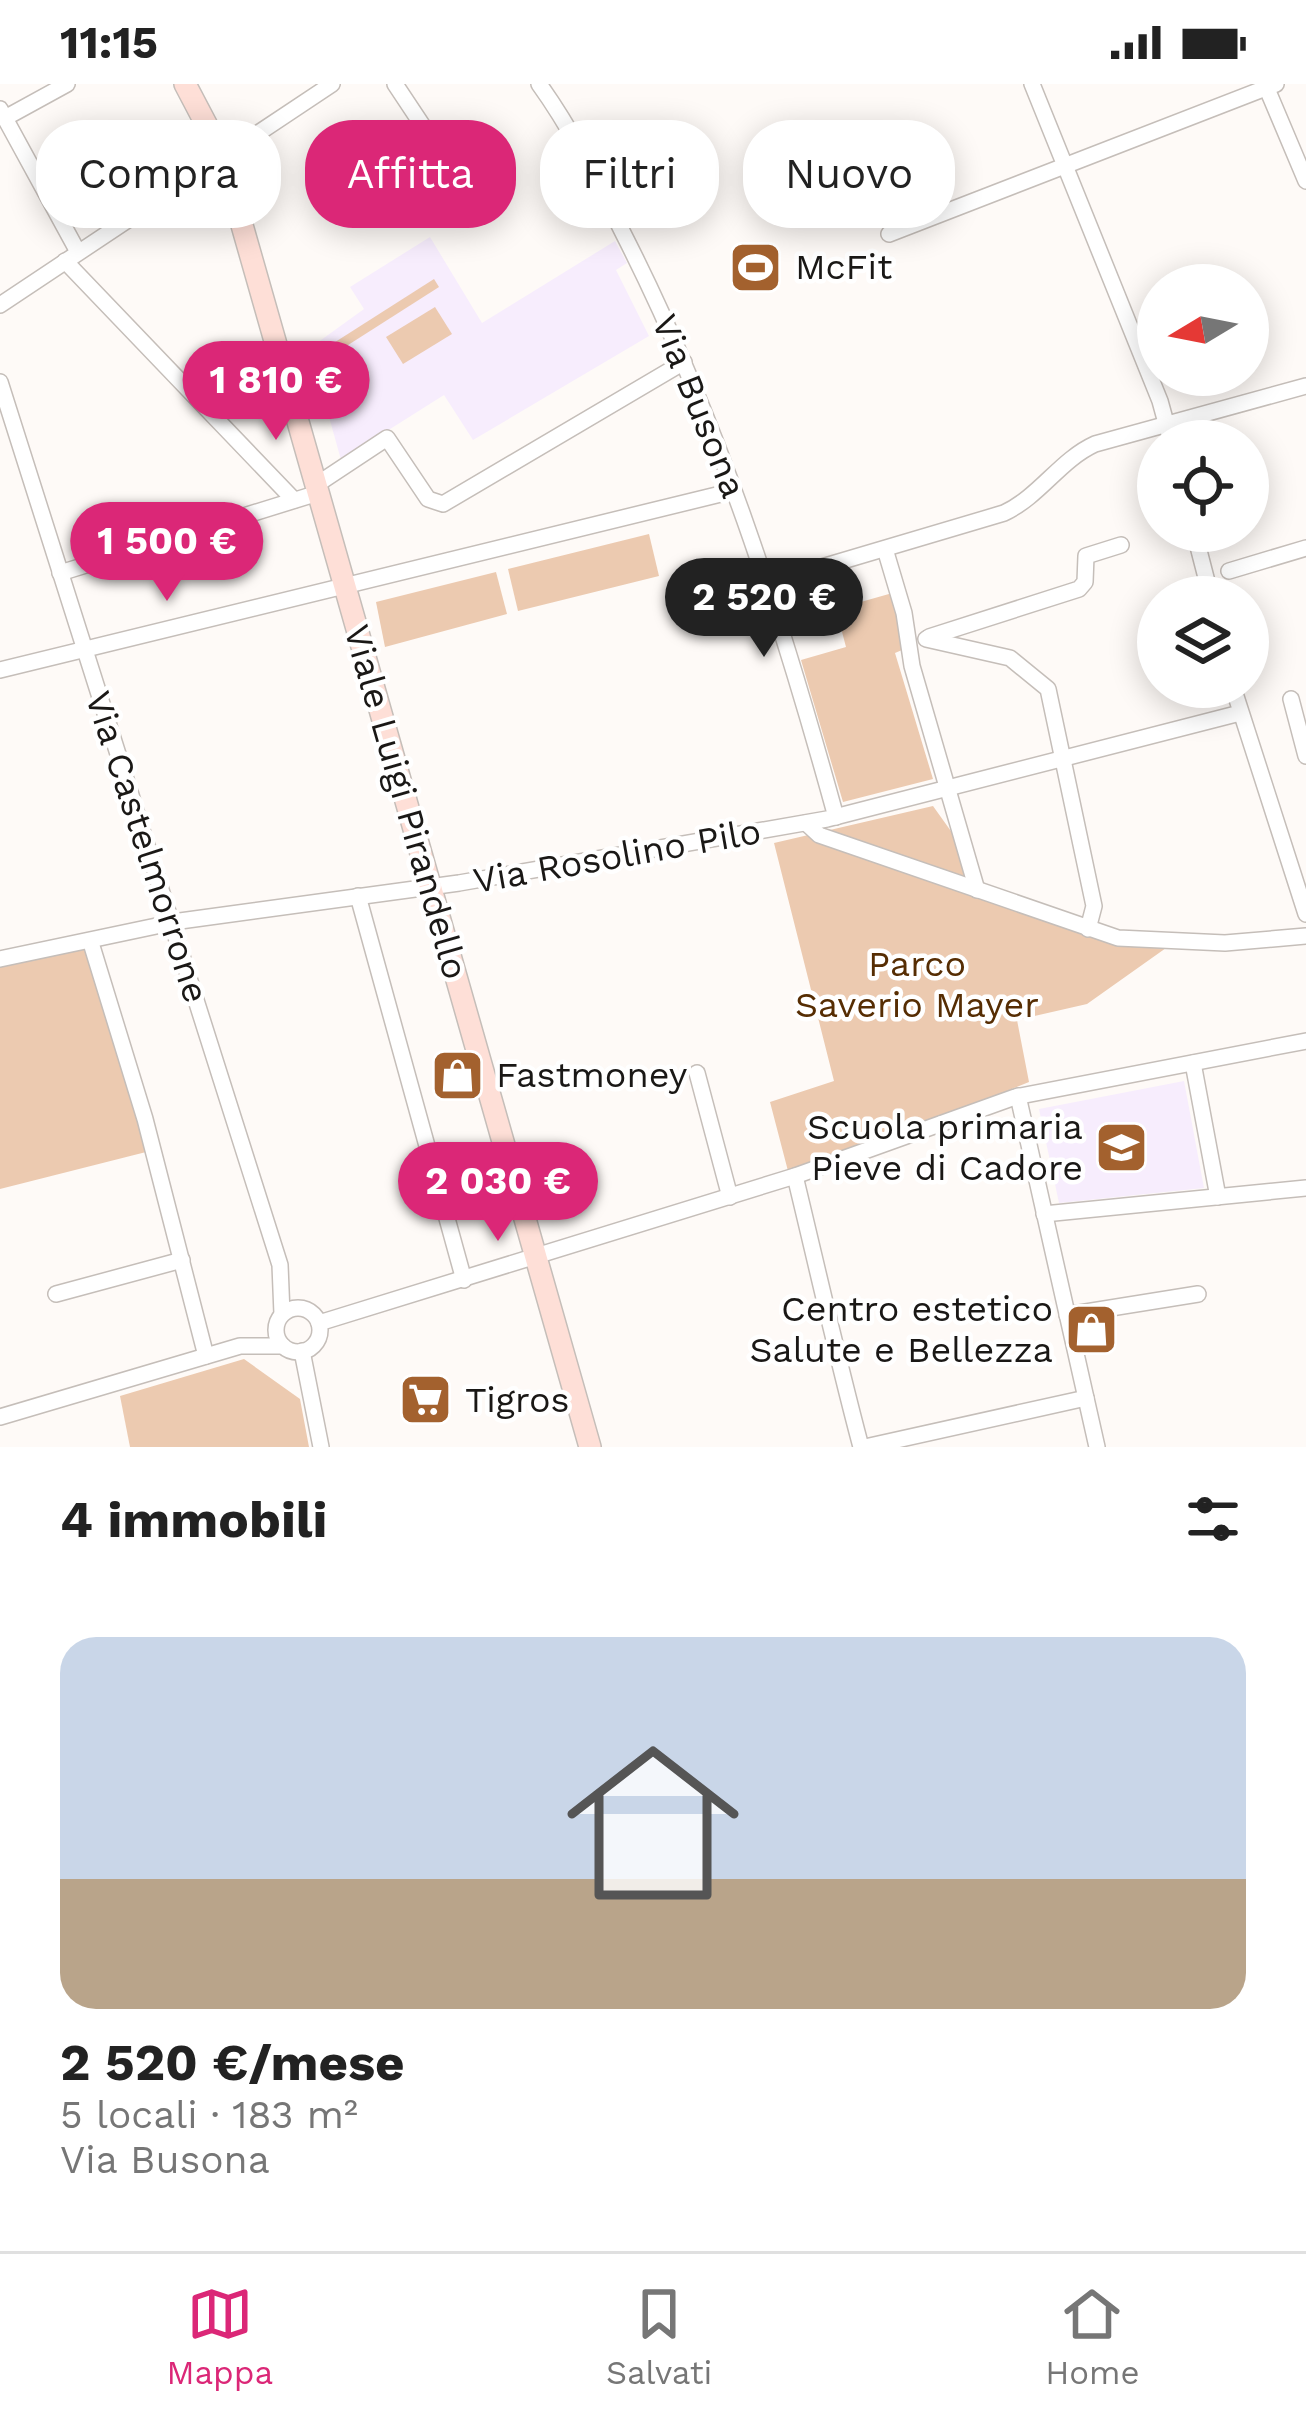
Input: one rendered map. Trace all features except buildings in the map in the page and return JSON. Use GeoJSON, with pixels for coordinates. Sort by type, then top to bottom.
{"type":"FeatureCollection","features":[{"type":"Feature","properties":{"kind":"main road","name":"Viale Luigi Pirandello"},"geometry":{"type":"LineString","coordinates":[[185,84],[203,120]]}},
{"type":"Feature","properties":{"kind":"main road","name":"Viale Luigi Pirandello"},"geometry":{"type":"LineString","coordinates":[[242,228],[590,1447]]}},
{"type":"Feature","properties":{"kind":"street"},"geometry":{"type":"LineString","coordinates":[[68,84],[2,113],[72,256],[294,500]]}},
{"type":"Feature","properties":{"kind":"street"},"geometry":{"type":"LineString","coordinates":[[277,120],[332,84]]}},
{"type":"Feature","properties":{"kind":"street"},"geometry":{"type":"LineString","coordinates":[[395,84],[419,120]]}},
{"type":"Feature","properties":{"kind":"street","name":"Via Busona"},"geometry":{"type":"LineString","coordinates":[[539,84],[574,135],[684,362],[768,584],[836,817]]}},
{"type":"Feature","properties":{"kind":"street"},"geometry":{"type":"LineString","coordinates":[[1032,84],[1165,420]]}},
{"type":"Feature","properties":{"kind":"street"},"geometry":{"type":"LineString","coordinates":[[889,234],[1270,85],[1306,181]]}},
{"type":"Feature","properties":{"kind":"street"},"geometry":{"type":"LineString","coordinates":[[0,304],[114,228]]}},
{"type":"Feature","properties":{"kind":"street"},"geometry":{"type":"LineString","coordinates":[[60,573],[294,500],[317,489],[387,438],[428,499],[443,504],[684,362]]}},
{"type":"Feature","properties":{"kind":"street","name":"Via Castelmorrone"},"geometry":{"type":"LineString","coordinates":[[0,382],[280,1265],[282,1314]]}},
{"type":"Feature","properties":{"kind":"street"},"geometry":{"type":"LineString","coordinates":[[1174,420],[1306,386]]}},
{"type":"Feature","properties":{"kind":"street"},"geometry":{"type":"LineString","coordinates":[[768,584],[1013,509],[1084,449],[1137,432]]}},
{"type":"Feature","properties":{"kind":"street"},"geometry":{"type":"LineString","coordinates":[[0,670],[733,491]]}},
{"type":"Feature","properties":{"kind":"street"},"geometry":{"type":"LineString","coordinates":[[919,641],[1079,589],[1085,582],[1086,556],[1121,545]]}},
{"type":"Feature","properties":{"kind":"street"},"geometry":{"type":"LineString","coordinates":[[1229,571],[1306,548]]}},
{"type":"Feature","properties":{"kind":"street"},"geometry":{"type":"LineString","coordinates":[[885,549],[919,641],[912,666],[977,890]]}},
{"type":"Feature","properties":{"kind":"street"},"geometry":{"type":"LineString","coordinates":[[919,641],[1003,656],[1041,680],[1052,700],[1094,906],[1088,929]]}},
{"type":"Feature","properties":{"kind":"street"},"geometry":{"type":"LineString","coordinates":[[1291,699],[1306,756]]}},
{"type":"Feature","properties":{"kind":"street"},"geometry":{"type":"LineString","coordinates":[[1239,708],[1306,914]]}},
{"type":"Feature","properties":{"kind":"street","name":"Via Rosolino Pilo"},"geometry":{"type":"LineString","coordinates":[[0,959],[171,924],[431,887],[806,823],[1240,713]]}},
{"type":"Feature","properties":{"kind":"street"},"geometry":{"type":"LineString","coordinates":[[806,823],[819,835],[1088,929],[1150,942],[1252,943],[1306,936]]}},
{"type":"Feature","properties":{"kind":"street"},"geometry":{"type":"LineString","coordinates":[[358,896],[464,1280]]}},
{"type":"Feature","properties":{"kind":"street"},"geometry":{"type":"LineString","coordinates":[[91,943],[146,1119],[206,1356]]}},
{"type":"Feature","properties":{"kind":"street"},"geometry":{"type":"LineString","coordinates":[[319,1323],[795,1176],[1018,1096],[1306,1041]]}},
{"type":"Feature","properties":{"kind":"street"},"geometry":{"type":"LineString","coordinates":[[1193,1063],[1218,1197]]}},
{"type":"Feature","properties":{"kind":"street"},"geometry":{"type":"LineString","coordinates":[[697,1072],[730,1197]]}},
{"type":"Feature","properties":{"kind":"street"},"geometry":{"type":"LineString","coordinates":[[1018,1096],[1097,1447]]}},
{"type":"Feature","properties":{"kind":"street"},"geometry":{"type":"LineString","coordinates":[[795,1176],[826,1316],[863,1447],[1086,1398]]}},
{"type":"Feature","properties":{"kind":"street"},"geometry":{"type":"LineString","coordinates":[[1044,1214],[1306,1188]]}},
{"type":"Feature","properties":{"kind":"street"},"geometry":{"type":"LineString","coordinates":[[56,1294],[182,1260]]}},
{"type":"Feature","properties":{"kind":"street"},"geometry":{"type":"LineString","coordinates":[[1067,1315],[1198,1294]]}},
{"type":"Feature","properties":{"kind":"street"},"geometry":{"type":"LineString","coordinates":[[283,1346],[276,1327],[282,1314],[303,1308],[319,1323],[319,1337],[302,1352]]}},
{"type":"Feature","properties":{"kind":"street"},"geometry":{"type":"LineString","coordinates":[[0,1417],[251,1344],[302,1352]]}},
{"type":"Feature","properties":{"kind":"street"},"geometry":{"type":"LineString","coordinates":[[302,1352],[322,1447]]}},
{"type":"Feature","properties":{"kind":"shaded area"},"geometry":{"type":"Polygon","coordinates":[[[430,237],[482,323],[615,241],[627,263],[616,270],[649,336],[473,440],[444,395],[341,460],[310,348],[364,309],[350,287],[430,237]]]}},
{"type":"Feature","properties":{"kind":"shaded area","name":"Scuola primaria Pieve di Cadore"},"geometry":{"type":"Polygon","coordinates":[[[1184,1081],[1204,1188],[1059,1203],[1039,1109],[1184,1081]]]}},
{"type":"Feature","properties":{"kind":"green space"},"geometry":{"type":"Polygon","coordinates":[[[434,279],[439,287],[323,361],[318,353],[434,279]]]}},
{"type":"Feature","properties":{"kind":"green space"},"geometry":{"type":"Polygon","coordinates":[[[435,307],[452,334],[403,364],[386,337],[435,307]]]}},
{"type":"Feature","properties":{"kind":"green space"},"geometry":{"type":"Polygon","coordinates":[[[649,534],[659,576],[518,611],[508,569],[649,534]]]}},
{"type":"Feature","properties":{"kind":"green space"},"geometry":{"type":"Polygon","coordinates":[[[496,572],[507,614],[385,647],[376,602],[496,572]]]}},
{"type":"Feature","properties":{"kind":"green space"},"geometry":{"type":"Polygon","coordinates":[[[896,592],[902,650],[895,653],[933,779],[843,802],[801,660],[846,647],[836,609],[896,592]]]}},
{"type":"Feature","properties":{"kind":"green space","name":"Parco Saverio Mayer"},"geometry":{"type":"Polygon","coordinates":[[[933,806],[953,834],[972,894],[1166,948],[1087,1004],[1017,1020],[1029,1082],[861,1150],[788,1171],[770,1102],[834,1081],[774,843],[933,806]]]}},
{"type":"Feature","properties":{"kind":"green space"},"geometry":{"type":"Polygon","coordinates":[[[84,949],[150,1151],[0,1189],[0,963],[84,949]]]}},
{"type":"Feature","properties":{"kind":"green space"},"geometry":{"type":"Polygon","coordinates":[[[244,1359],[300,1399],[309,1447],[130,1447],[120,1396],[244,1359]]]}},
{"type":"Feature","properties":{"kind":"place","name":"McFit"},"geometry":{"type":"Point","coordinates":[756,267]}},
{"type":"Feature","properties":{"kind":"place","name":"Fastmoney"},"geometry":{"type":"Point","coordinates":[457,1075]}},
{"type":"Feature","properties":{"kind":"place","name":"Scuola primaria Pieve di Cadore"},"geometry":{"type":"Point","coordinates":[1122,1148]}},
{"type":"Feature","properties":{"kind":"place","name":"Centro estetico Salute e Bellezza"},"geometry":{"type":"Point","coordinates":[1092,1330]}},
{"type":"Feature","properties":{"kind":"place","name":"Tigros"},"geometry":{"type":"Point","coordinates":[426,1400]}}]}
